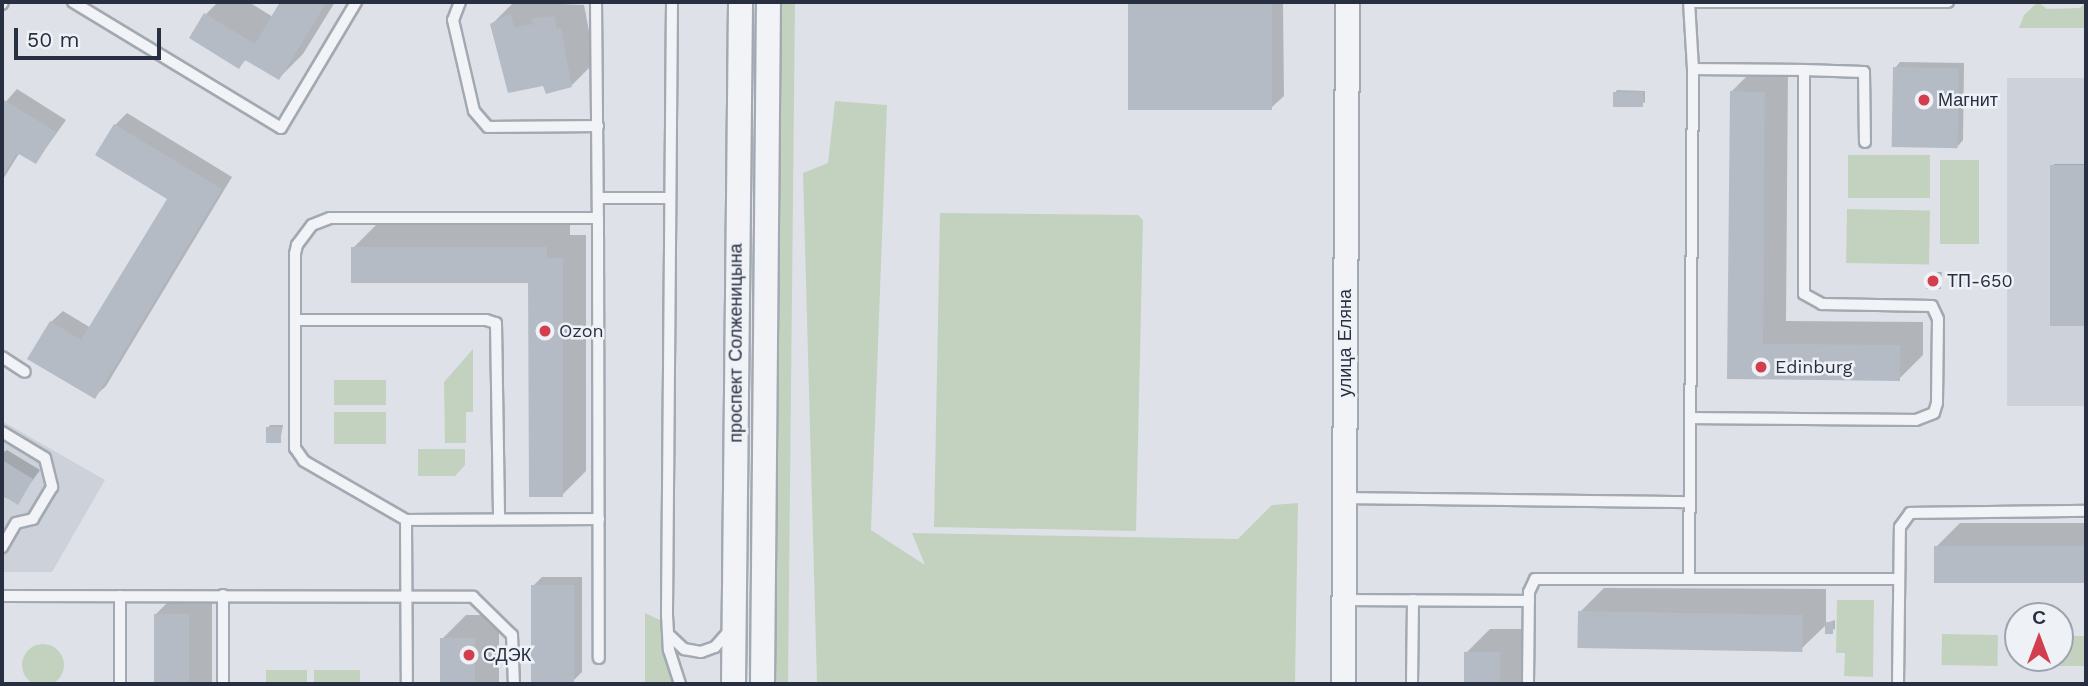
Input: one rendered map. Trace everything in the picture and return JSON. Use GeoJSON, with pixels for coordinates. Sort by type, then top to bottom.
{"type":"FeatureCollection","features":[{"type":"Feature","properties":{"kind":"street","name":"проспект Солженицына"},"geometry":{"type":"LineString","coordinates":[[733,684],[740,2]]}},
{"type":"Feature","properties":{"kind":"street","name":"проспект Солженицына"},"geometry":{"type":"LineString","coordinates":[[762,684],[768,2]]}},
{"type":"Feature","properties":{"kind":"street","name":"улица Еляна"},"geometry":{"type":"LineString","coordinates":[[1342,684],[1347,2]]}},
{"type":"Feature","properties":{"kind":"lane"},"geometry":{"type":"LineString","coordinates":[[73,2],[281,128],[356,2]]}},
{"type":"Feature","properties":{"kind":"lane"},"geometry":{"type":"LineString","coordinates":[[460,2],[453,20],[474,111],[488,127],[598,126]]}},
{"type":"Feature","properties":{"kind":"lane"},"geometry":{"type":"LineString","coordinates":[[596,2],[599,198],[599,658]]}},
{"type":"Feature","properties":{"kind":"lane"},"geometry":{"type":"LineString","coordinates":[[672,2],[668,632],[680,684]]}},
{"type":"Feature","properties":{"kind":"lane"},"geometry":{"type":"LineString","coordinates":[[1689,578],[1693,69],[1689,2],[1948,2]]}},
{"type":"Feature","properties":{"kind":"lane"},"geometry":{"type":"LineString","coordinates":[[1693,69],[1864,72],[1865,142]]}},
{"type":"Feature","properties":{"kind":"lane"},"geometry":{"type":"LineString","coordinates":[[1690,418],[1916,420],[1934,412],[1937,403],[1938,319],[1932,306],[1822,304],[1804,294],[1804,70]]}},
{"type":"Feature","properties":{"kind":"lane"},"geometry":{"type":"LineString","coordinates":[[599,198],[670,198]]}},
{"type":"Feature","properties":{"kind":"lane"},"geometry":{"type":"LineString","coordinates":[[598,218],[320,219],[297,244],[295,320],[298,455],[406,520],[599,519]]}},
{"type":"Feature","properties":{"kind":"lane"},"geometry":{"type":"LineString","coordinates":[[295,320],[486,320],[496,323],[499,519]]}},
{"type":"Feature","properties":{"kind":"lane"},"geometry":{"type":"LineString","coordinates":[[2,357],[25,372]]}},
{"type":"Feature","properties":{"kind":"lane"},"geometry":{"type":"LineString","coordinates":[[2,432],[46,458],[52,486],[33,519],[16,523],[2,547]]}},
{"type":"Feature","properties":{"kind":"lane"},"geometry":{"type":"LineString","coordinates":[[1344,498],[1689,502]]}},
{"type":"Feature","properties":{"kind":"lane"},"geometry":{"type":"LineString","coordinates":[[1898,684],[1900,527],[1910,513],[2086,511]]}},
{"type":"Feature","properties":{"kind":"lane"},"geometry":{"type":"LineString","coordinates":[[406,520],[407,684]]}},
{"type":"Feature","properties":{"kind":"lane"},"geometry":{"type":"LineString","coordinates":[[1528,684],[1529,584],[1544,576],[1899,579]]}},
{"type":"Feature","properties":{"kind":"lane"},"geometry":{"type":"LineString","coordinates":[[223,595],[223,684]]}},
{"type":"Feature","properties":{"kind":"lane"},"geometry":{"type":"LineString","coordinates":[[2,596],[462,595],[481,602],[512,635],[514,684]]}},
{"type":"Feature","properties":{"kind":"lane"},"geometry":{"type":"LineString","coordinates":[[120,596],[120,684]]}},
{"type":"Feature","properties":{"kind":"lane"},"geometry":{"type":"LineString","coordinates":[[1343,600],[1529,601]]}},
{"type":"Feature","properties":{"kind":"lane"},"geometry":{"type":"LineString","coordinates":[[1412,684],[1413,600]]}},
{"type":"Feature","properties":{"kind":"lane"},"geometry":{"type":"LineString","coordinates":[[668,632],[684,649],[701,652],[715,647],[733,623]]}},
{"type":"Feature","properties":{"kind":"shaded area"},"geometry":{"type":"Polygon","coordinates":[[[2007,78],[2086,78],[2086,406],[2007,406],[2007,78]]]}},
{"type":"Feature","properties":{"kind":"shaded area"},"geometry":{"type":"Polygon","coordinates":[[[2,421],[105,480],[52,572],[2,572],[2,421]]]}},
{"type":"Feature","properties":{"kind":"green space"},"geometry":{"type":"Polygon","coordinates":[[[779,2],[795,2],[788,684],[775,684],[779,2]]]}},
{"type":"Feature","properties":{"kind":"green space"},"geometry":{"type":"Polygon","coordinates":[[[2038,2],[2047,9],[2080,8],[2086,2],[2086,28],[2019,28],[2024,15],[2038,2]]]}},
{"type":"Feature","properties":{"kind":"green space"},"geometry":{"type":"Polygon","coordinates":[[[835,101],[887,105],[871,530],[925,565],[912,533],[1238,539],[1272,505],[1298,503],[1295,684],[817,684],[803,173],[828,163],[835,101]]]}},
{"type":"Feature","properties":{"kind":"green space"},"geometry":{"type":"Polygon","coordinates":[[[1848,155],[1930,155],[1930,198],[1848,198],[1848,155]]]}},
{"type":"Feature","properties":{"kind":"green space"},"geometry":{"type":"Polygon","coordinates":[[[1940,160],[1979,160],[1979,244],[1940,244],[1940,160]]]}},
{"type":"Feature","properties":{"kind":"green space"},"geometry":{"type":"Polygon","coordinates":[[[1847,209],[1930,210],[1929,264],[1846,263],[1847,209]]]}},
{"type":"Feature","properties":{"kind":"green space"},"geometry":{"type":"Polygon","coordinates":[[[940,213],[1138,215],[1143,220],[1136,531],[934,527],[940,213]]]}},
{"type":"Feature","properties":{"kind":"green space"},"geometry":{"type":"Polygon","coordinates":[[[473,349],[473,412],[466,412],[466,443],[445,443],[444,382],[473,349]]]}},
{"type":"Feature","properties":{"kind":"green space"},"geometry":{"type":"Polygon","coordinates":[[[334,380],[386,380],[386,405],[334,405],[334,380]]]}},
{"type":"Feature","properties":{"kind":"green space"},"geometry":{"type":"Polygon","coordinates":[[[334,412],[386,412],[386,444],[334,444],[334,412]]]}},
{"type":"Feature","properties":{"kind":"green space"},"geometry":{"type":"Polygon","coordinates":[[[418,449],[465,449],[465,465],[455,476],[418,476],[418,449]]]}},
{"type":"Feature","properties":{"kind":"green space"},"geometry":{"type":"Polygon","coordinates":[[[1837,600],[1874,600],[1873,677],[1844,676],[1845,653],[1836,653],[1837,600]]]}},
{"type":"Feature","properties":{"kind":"green space"},"geometry":{"type":"Polygon","coordinates":[[[645,613],[662,621],[674,684],[645,684],[645,613]]]}},
{"type":"Feature","properties":{"kind":"green space"},"geometry":{"type":"Polygon","coordinates":[[[1942,634],[1998,635],[1997,666],[1941,665],[1942,634]]]}},
{"type":"Feature","properties":{"kind":"green space"},"geometry":{"type":"Polygon","coordinates":[[[2074,636],[2086,636],[2086,666],[2074,666],[2074,636]]]}},
{"type":"Feature","properties":{"kind":"green space"},"geometry":{"type":"Polygon","coordinates":[[[43,644],[58,650],[64,665],[58,680],[43,686],[28,680],[22,665],[28,650],[43,644]]]}},
{"type":"Feature","properties":{"kind":"green space"},"geometry":{"type":"Polygon","coordinates":[[[266,670],[307,670],[307,684],[266,684],[266,670]]]}},
{"type":"Feature","properties":{"kind":"green space"},"geometry":{"type":"Polygon","coordinates":[[[314,670],[360,670],[360,684],[314,684],[314,670]]]}},
{"type":"Feature","properties":{"kind":"building"},"geometry":{"type":"Polygon","coordinates":[[[280,2],[327,2],[279,80],[245,60],[239,69],[189,38],[204,13],[255,44],[280,2]]]}},
{"type":"Feature","properties":{"kind":"building"},"geometry":{"type":"Polygon","coordinates":[[[1128,2],[1272,2],[1272,110],[1128,110],[1128,2]]]}},
{"type":"Feature","properties":{"kind":"building"},"geometry":{"type":"Polygon","coordinates":[[[511,13],[514,28],[533,24],[531,19],[554,16],[557,29],[561,28],[572,87],[546,94],[543,86],[508,93],[490,24],[511,13]]]}},
{"type":"Feature","properties":{"kind":"building"},"geometry":{"type":"Polygon","coordinates":[[[1893,67],[1959,68],[1958,148],[1892,147],[1893,67]]]}},
{"type":"Feature","properties":{"kind":"building"},"geometry":{"type":"Polygon","coordinates":[[[1730,91],[1765,92],[1763,344],[1900,345],[1900,381],[1727,379],[1730,91]]]}},
{"type":"Feature","properties":{"kind":"building"},"geometry":{"type":"Polygon","coordinates":[[[1613,92],[1643,92],[1643,107],[1613,107],[1613,92]]]}},
{"type":"Feature","properties":{"kind":"building"},"geometry":{"type":"Polygon","coordinates":[[[4,100],[56,132],[36,164],[17,153],[2,177],[4,100]]]}},
{"type":"Feature","properties":{"kind":"building"},"geometry":{"type":"Polygon","coordinates":[[[114,124],[222,189],[95,399],[27,359],[50,321],[81,340],[167,199],[95,155],[114,124]]]}},
{"type":"Feature","properties":{"kind":"building"},"geometry":{"type":"Polygon","coordinates":[[[2050,165],[2086,165],[2086,326],[2050,326],[2050,165]]]}},
{"type":"Feature","properties":{"kind":"building"},"geometry":{"type":"Polygon","coordinates":[[[351,247],[547,247],[547,258],[563,258],[563,497],[529,497],[528,283],[351,283],[351,247]]]}},
{"type":"Feature","properties":{"kind":"building","name":"ТП-650"},"geometry":{"type":"Polygon","coordinates":[[[1926,274],[1941,274],[1941,289],[1926,289],[1926,274]]]}},
{"type":"Feature","properties":{"kind":"building"},"geometry":{"type":"Polygon","coordinates":[[[266,427],[281,427],[281,443],[266,443],[266,427]]]}},
{"type":"Feature","properties":{"kind":"building"},"geometry":{"type":"Polygon","coordinates":[[[2,460],[33,479],[18,505],[2,495],[2,460]]]}},
{"type":"Feature","properties":{"kind":"building"},"geometry":{"type":"Polygon","coordinates":[[[1934,546],[2086,546],[2086,583],[1934,583],[1934,546]]]}},
{"type":"Feature","properties":{"kind":"building"},"geometry":{"type":"Polygon","coordinates":[[[531,585],[574,585],[574,683],[531,683],[531,585]]]}},
{"type":"Feature","properties":{"kind":"building"},"geometry":{"type":"Polygon","coordinates":[[[1578,611],[1803,615],[1802,652],[1577,648],[1578,611]]]}},
{"type":"Feature","properties":{"kind":"building"},"geometry":{"type":"Polygon","coordinates":[[[154,614],[189,614],[189,684],[154,684],[154,614]]]}},
{"type":"Feature","properties":{"kind":"building"},"geometry":{"type":"Polygon","coordinates":[[[1825,622],[1833,622],[1833,634],[1825,634],[1825,622]]]}},
{"type":"Feature","properties":{"kind":"building"},"geometry":{"type":"Polygon","coordinates":[[[440,638],[475,638],[475,684],[440,684],[440,638]]]}},
{"type":"Feature","properties":{"kind":"building"},"geometry":{"type":"Polygon","coordinates":[[[1464,652],[1500,652],[1500,684],[1464,684],[1464,652]]]}},
{"type":"Feature","properties":{"kind":"place","name":"Магнит"},"geometry":{"type":"Point","coordinates":[1924,100]}},
{"type":"Feature","properties":{"kind":"place","name":"ТП-650"},"geometry":{"type":"Point","coordinates":[1933,281]}},
{"type":"Feature","properties":{"kind":"place","name":"Ozon"},"geometry":{"type":"Point","coordinates":[545,331]}},
{"type":"Feature","properties":{"kind":"place","name":"Edinburg"},"geometry":{"type":"Point","coordinates":[1761,367]}},
{"type":"Feature","properties":{"kind":"place","name":"СДЭК"},"geometry":{"type":"Point","coordinates":[469,655]}}]}
